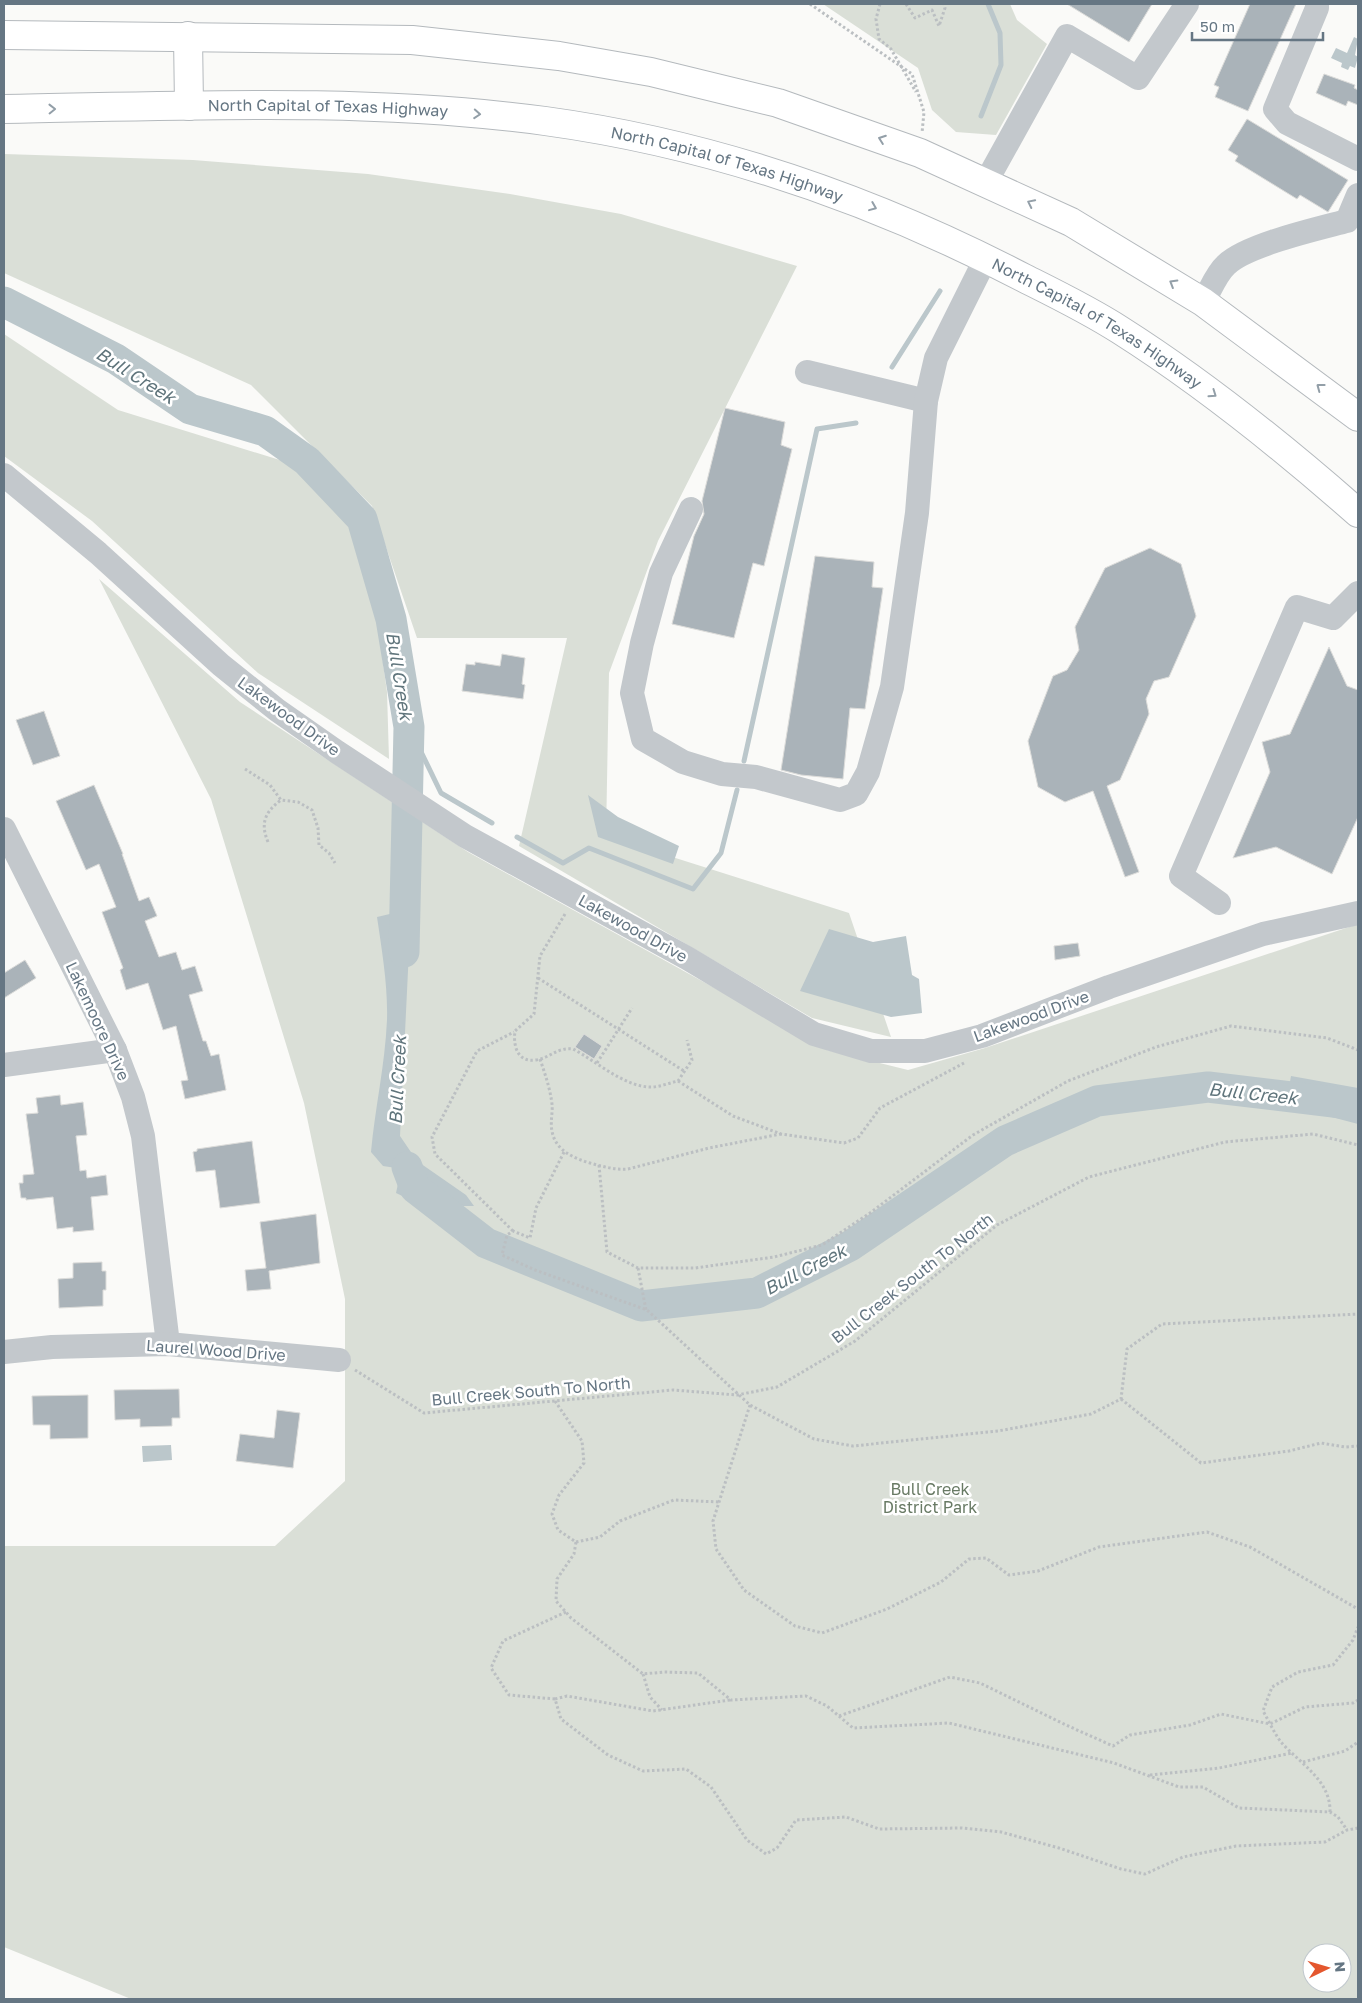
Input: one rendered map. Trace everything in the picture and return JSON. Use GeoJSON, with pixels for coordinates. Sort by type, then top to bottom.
{"type":"FeatureCollection","features":[{"type":"Feature","properties":{"kind":"highway"},"geometry":{"type":"LineString","coordinates":[[4,34],[412,40],[559,56],[652,72],[778,103],[920,153],[1071,222],[1203,302],[1358,417]]}},
{"type":"Feature","properties":{"kind":"highway"},"geometry":{"type":"LineString","coordinates":[[188,36],[189,106]]}},
{"type":"Feature","properties":{"kind":"highway","name":"North Capital of Texas Highway"},"geometry":{"type":"LineString","coordinates":[[4,110],[327,105],[402,108],[496,115],[612,132],[743,163],[870,206],[986,258],[1119,329],[1276,441],[1358,513]]}},
{"type":"Feature","properties":{"kind":"street"},"geometry":{"type":"LineString","coordinates":[[986,182],[1067,36],[1138,78],[1188,4]]}},
{"type":"Feature","properties":{"kind":"street"},"geometry":{"type":"LineString","coordinates":[[1317,4],[1275,109],[1287,123],[1358,159]]}},
{"type":"Feature","properties":{"kind":"street"},"geometry":{"type":"LineString","coordinates":[[1203,302],[1226,265],[1251,251],[1278,240],[1346,221],[1358,195]]}},
{"type":"Feature","properties":{"kind":"street"},"geometry":{"type":"LineString","coordinates":[[691,509],[661,573],[642,643],[632,693],[643,739],[684,762],[722,774],[756,777],[840,800],[856,794],[868,772],[892,687],[917,513],[926,401],[936,358],[986,258]]}},
{"type":"Feature","properties":{"kind":"street"},"geometry":{"type":"LineString","coordinates":[[807,372],[926,401]]}},
{"type":"Feature","properties":{"kind":"street","name":"Lakewood Drive"},"geometry":{"type":"LineString","coordinates":[[4,475],[98,553],[221,666],[277,710],[337,752],[465,836],[687,958],[814,1034],[870,1051],[926,1051],[976,1038],[1109,987],[1263,934],[1358,912]]}},
{"type":"Feature","properties":{"kind":"street"},"geometry":{"type":"LineString","coordinates":[[1219,903],[1181,876],[1297,607],[1333,618],[1358,593]]}},
{"type":"Feature","properties":{"kind":"street","name":"Lakemoore Drive"},"geometry":{"type":"LineString","coordinates":[[4,829],[116,1050],[133,1097],[143,1136],[168,1344]]}},
{"type":"Feature","properties":{"kind":"street"},"geometry":{"type":"LineString","coordinates":[[4,1065],[116,1050]]}},
{"type":"Feature","properties":{"kind":"street","name":"Laurel Wood Drive"},"geometry":{"type":"LineString","coordinates":[[4,1352],[52,1347],[168,1344],[339,1360]]}},
{"type":"Feature","properties":{"kind":"path"},"geometry":{"type":"LineString","coordinates":[[810,4],[912,74],[924,112],[920,153]]}},
{"type":"Feature","properties":{"kind":"path"},"geometry":{"type":"LineString","coordinates":[[880,4],[880,11],[876,19],[879,39],[891,49],[903,68]]}},
{"type":"Feature","properties":{"kind":"path"},"geometry":{"type":"LineString","coordinates":[[906,4],[915,18],[932,10],[939,26],[945,8],[944,4]]}},
{"type":"Feature","properties":{"kind":"path"},"geometry":{"type":"LineString","coordinates":[[245,769],[270,785],[281,800]]}},
{"type":"Feature","properties":{"kind":"path"},"geometry":{"type":"LineString","coordinates":[[268,842],[264,831],[264,819],[272,807],[281,800],[298,802],[312,810],[318,828],[318,845],[329,853],[335,863]]}},
{"type":"Feature","properties":{"kind":"path"},"geometry":{"type":"LineString","coordinates":[[564,1152],[536,1208],[530,1238],[514,1231],[435,1154],[432,1137],[477,1051],[515,1031],[534,1014],[540,956],[574,896]]}},
{"type":"Feature","properties":{"kind":"path"},"geometry":{"type":"LineString","coordinates":[[537,978],[684,1071]]}},
{"type":"Feature","properties":{"kind":"path"},"geometry":{"type":"LineString","coordinates":[[598,1063],[632,1008]]}},
{"type":"Feature","properties":{"kind":"path"},"geometry":{"type":"LineString","coordinates":[[598,1165],[607,1252],[638,1268],[695,1268],[774,1257],[822,1245],[870,1213],[973,1135],[1068,1081],[1156,1047],[1231,1026],[1327,1038],[1358,1050]]}},
{"type":"Feature","properties":{"kind":"path"},"geometry":{"type":"LineString","coordinates":[[515,1031],[514,1043],[516,1051],[527,1060],[540,1059],[565,1048],[573,1049],[639,1085],[658,1086],[678,1081],[692,1060],[687,1040]]}},
{"type":"Feature","properties":{"kind":"path"},"geometry":{"type":"LineString","coordinates":[[678,1081],[733,1116],[782,1134],[844,1143],[858,1138],[880,1108],[931,1083],[966,1062],[976,1038]]}},
{"type":"Feature","properties":{"kind":"path"},"geometry":{"type":"LineString","coordinates":[[540,1059],[548,1083],[552,1105],[552,1130],[556,1142],[564,1152],[580,1160],[616,1170],[628,1169],[709,1148],[782,1134]]}},
{"type":"Feature","properties":{"kind":"path","name":"Bull Creek South To North"},"geometry":{"type":"LineString","coordinates":[[339,1360],[424,1413],[673,1390],[737,1395],[777,1386],[855,1341],[997,1226],[1089,1177],[1225,1142],[1313,1134],[1358,1145]]}},
{"type":"Feature","properties":{"kind":"path"},"geometry":{"type":"LineString","coordinates":[[514,1231],[507,1235],[502,1255],[535,1270],[646,1310],[750,1405],[814,1438],[852,1446],[998,1430],[1091,1414],[1121,1399]]}},
{"type":"Feature","properties":{"kind":"path"},"geometry":{"type":"LineString","coordinates":[[638,1268],[646,1310]]}},
{"type":"Feature","properties":{"kind":"path"},"geometry":{"type":"LineString","coordinates":[[1121,1399],[1127,1349],[1162,1324],[1358,1314]]}},
{"type":"Feature","properties":{"kind":"path"},"geometry":{"type":"LineString","coordinates":[[1121,1399],[1201,1463],[1289,1451],[1321,1443],[1345,1447],[1358,1446]]}},
{"type":"Feature","properties":{"kind":"path"},"geometry":{"type":"LineString","coordinates":[[555,1401],[582,1441],[584,1463],[559,1495],[552,1514],[558,1530],[576,1542],[600,1537],[620,1520],[674,1500],[720,1502]]}},
{"type":"Feature","properties":{"kind":"path"},"geometry":{"type":"LineString","coordinates":[[750,1405],[713,1520],[716,1549],[744,1590],[795,1626],[822,1632],[887,1609],[941,1582],[969,1559],[986,1558],[1009,1575],[1038,1571],[1099,1547],[1207,1532],[1250,1547],[1358,1609]]}},
{"type":"Feature","properties":{"kind":"path"},"geometry":{"type":"LineString","coordinates":[[576,1542],[574,1554],[557,1579],[556,1601],[566,1612],[643,1674],[650,1697],[662,1710]]}},
{"type":"Feature","properties":{"kind":"path"},"geometry":{"type":"LineString","coordinates":[[566,1612],[503,1641],[491,1668],[509,1695],[555,1699],[567,1696],[653,1711],[730,1700],[806,1696],[827,1706],[853,1728],[949,1723],[1114,1763],[1179,1787],[1203,1787],[1239,1808],[1330,1812],[1338,1817],[1347,1830]]}},
{"type":"Feature","properties":{"kind":"path"},"geometry":{"type":"LineString","coordinates":[[1330,1812],[1331,1804],[1314,1774],[1280,1741],[1263,1711],[1272,1687],[1298,1672],[1332,1665],[1353,1640],[1358,1627]]}},
{"type":"Feature","properties":{"kind":"path"},"geometry":{"type":"LineString","coordinates":[[643,1674],[664,1672],[698,1673],[730,1700]]}},
{"type":"Feature","properties":{"kind":"path"},"geometry":{"type":"LineString","coordinates":[[839,1716],[950,1676],[980,1683],[1113,1746],[1130,1736],[1190,1725],[1220,1714],[1270,1724],[1305,1707],[1353,1703],[1358,1700]]}},
{"type":"Feature","properties":{"kind":"path"},"geometry":{"type":"LineString","coordinates":[[555,1699],[561,1719],[608,1755],[643,1771],[686,1770],[711,1787],[747,1840],[766,1854],[777,1848],[796,1820],[846,1816],[879,1829],[962,1828],[1001,1832],[1059,1848],[1121,1869],[1146,1874],[1183,1857],[1236,1846],[1325,1842],[1347,1830],[1358,1828]]}},
{"type":"Feature","properties":{"kind":"path"},"geometry":{"type":"LineString","coordinates":[[1303,1762],[1345,1751],[1358,1742]]}},
{"type":"Feature","properties":{"kind":"path"},"geometry":{"type":"LineString","coordinates":[[1149,1776],[1218,1768],[1293,1753]]}},
{"type":"Feature","properties":{"kind":"green space"},"geometry":{"type":"Polygon","coordinates":[[[823,4],[1010,4],[1017,20],[1047,44],[996,135],[956,132],[932,110],[918,68],[823,4]]]}},
{"type":"Feature","properties":{"kind":"green space"},"geometry":{"type":"Polygon","coordinates":[[[4,154],[193,160],[368,174],[510,194],[621,214],[797,266],[658,541],[609,673],[606,836],[849,913],[891,1037],[812,1018],[519,846],[567,638],[417,638],[372,506],[251,385],[4,273],[4,154]]]}},
{"type":"Feature","properties":{"kind":"green space"},"geometry":{"type":"Polygon","coordinates":[[[4,334],[118,410],[296,465],[365,531],[387,692],[389,759],[258,673],[92,521],[4,456],[4,334]]]}},
{"type":"Feature","properties":{"kind":"green space","name":"Bull Creek District Park"},"geometry":{"type":"Polygon","coordinates":[[[99,579],[240,702],[468,852],[827,1050],[908,1070],[985,1048],[1358,924],[1358,1999],[131,1999],[4,1947],[4,1546],[275,1546],[345,1481],[345,1299],[304,1103],[211,799],[99,579]]]}},
{"type":"Feature","properties":{"kind":"water"},"geometry":{"type":"Polygon","coordinates":[[[1354,37],[1358,39],[1355,55],[1358,57],[1355,68],[1350,66],[1348,70],[1341,67],[1342,63],[1331,58],[1336,48],[1347,53],[1354,37]]]}},
{"type":"Feature","properties":{"kind":"water"},"geometry":{"type":"Polygon","coordinates":[[[588,795],[618,817],[679,846],[673,864],[598,837],[588,795]]]}},
{"type":"Feature","properties":{"kind":"water"},"geometry":{"type":"Polygon","coordinates":[[[411,909],[400,1136],[417,1161],[466,1195],[474,1206],[463,1206],[447,1199],[413,1201],[396,1193],[399,1179],[396,1168],[383,1166],[371,1152],[387,1020],[386,981],[377,917],[411,909]]]}},
{"type":"Feature","properties":{"kind":"water"},"geometry":{"type":"Polygon","coordinates":[[[829,929],[873,942],[906,936],[912,975],[919,979],[922,1013],[891,1017],[800,991],[829,929]]]}},
{"type":"Feature","properties":{"kind":"water"},"geometry":{"type":"Polygon","coordinates":[[[1291,1076],[1358,1088],[1358,1124],[1286,1105],[1291,1076]]]}},
{"type":"Feature","properties":{"kind":"water"},"geometry":{"type":"Polygon","coordinates":[[[171,1445],[172,1460],[143,1462],[142,1446],[171,1445]]]}},
{"type":"Feature","properties":{"kind":"building"},"geometry":{"type":"Polygon","coordinates":[[[1067,4],[1152,4],[1129,42],[1067,4]]]}},
{"type":"Feature","properties":{"kind":"building"},"geometry":{"type":"Polygon","coordinates":[[[1250,4],[1296,4],[1248,111],[1215,97],[1219,87],[1214,85],[1250,4]]]}},
{"type":"Feature","properties":{"kind":"building"},"geometry":{"type":"Polygon","coordinates":[[[1324,74],[1355,85],[1354,88],[1358,90],[1358,105],[1348,101],[1346,106],[1316,93],[1324,74]]]}},
{"type":"Feature","properties":{"kind":"building"},"geometry":{"type":"Polygon","coordinates":[[[1247,119],[1348,180],[1328,212],[1300,195],[1297,199],[1235,161],[1238,156],[1228,150],[1247,119]]]}},
{"type":"Feature","properties":{"kind":"building"},"geometry":{"type":"Polygon","coordinates":[[[725,408],[785,422],[781,445],[792,449],[764,566],[753,563],[734,638],[672,624],[694,536],[704,514],[702,501],[725,408]]]}},
{"type":"Feature","properties":{"kind":"building"},"geometry":{"type":"Polygon","coordinates":[[[1150,548],[1181,564],[1196,616],[1169,677],[1154,681],[1146,699],[1149,714],[1120,780],[1107,786],[1139,872],[1125,877],[1093,791],[1065,802],[1038,787],[1028,741],[1053,676],[1067,670],[1079,650],[1075,627],[1105,568],[1150,548]]]}},
{"type":"Feature","properties":{"kind":"building"},"geometry":{"type":"Polygon","coordinates":[[[815,556],[874,562],[872,587],[883,588],[865,709],[850,708],[843,779],[801,775],[781,770],[815,556]]]}},
{"type":"Feature","properties":{"kind":"building"},"geometry":{"type":"Polygon","coordinates":[[[1329,647],[1347,686],[1358,690],[1358,817],[1332,874],[1276,847],[1233,858],[1270,772],[1262,742],[1290,734],[1329,647]]]}},
{"type":"Feature","properties":{"kind":"building"},"geometry":{"type":"Polygon","coordinates":[[[502,654],[525,658],[522,684],[525,685],[523,699],[462,691],[466,664],[475,665],[475,662],[500,666],[502,654]]]}},
{"type":"Feature","properties":{"kind":"building"},"geometry":{"type":"Polygon","coordinates":[[[44,711],[60,756],[33,765],[16,720],[44,711]]]}},
{"type":"Feature","properties":{"kind":"building"},"geometry":{"type":"Polygon","coordinates":[[[94,785],[123,854],[139,901],[149,897],[157,916],[145,921],[159,957],[176,952],[182,970],[195,966],[203,991],[189,995],[203,1041],[206,1041],[211,1056],[219,1054],[226,1090],[185,1099],[181,1081],[188,1080],[176,1026],[163,1030],[148,983],[126,990],[120,970],[123,968],[102,912],[116,907],[99,864],[86,870],[56,801],[94,785]]]}},
{"type":"Feature","properties":{"kind":"building"},"geometry":{"type":"Polygon","coordinates":[[[1078,943],[1080,956],[1055,960],[1054,946],[1078,943]]]}},
{"type":"Feature","properties":{"kind":"building"},"geometry":{"type":"Polygon","coordinates":[[[25,960],[36,978],[4,998],[4,973],[25,960]]]}},
{"type":"Feature","properties":{"kind":"building"},"geometry":{"type":"Polygon","coordinates":[[[584,1034],[602,1046],[594,1059],[575,1047],[584,1034]]]}},
{"type":"Feature","properties":{"kind":"building"},"geometry":{"type":"Polygon","coordinates":[[[60,1095],[61,1105],[83,1102],[87,1135],[76,1136],[80,1171],[86,1170],[87,1178],[106,1175],[108,1195],[91,1197],[94,1230],[73,1232],[73,1227],[57,1229],[53,1197],[26,1200],[26,1198],[21,1198],[19,1183],[23,1183],[23,1175],[34,1174],[26,1114],[38,1113],[36,1098],[60,1095]]]}},
{"type":"Feature","properties":{"kind":"building"},"geometry":{"type":"Polygon","coordinates":[[[252,1141],[260,1203],[220,1208],[215,1170],[196,1172],[193,1152],[197,1151],[197,1149],[252,1141]]]}},
{"type":"Feature","properties":{"kind":"building"},"geometry":{"type":"Polygon","coordinates":[[[316,1214],[320,1263],[269,1271],[271,1289],[247,1291],[245,1270],[266,1268],[260,1222],[316,1214]]]}},
{"type":"Feature","properties":{"kind":"building"},"geometry":{"type":"Polygon","coordinates":[[[102,1262],[102,1271],[106,1271],[106,1290],[103,1290],[103,1306],[59,1308],[58,1279],[73,1278],[73,1263],[102,1262]]]}},
{"type":"Feature","properties":{"kind":"building"},"geometry":{"type":"Polygon","coordinates":[[[179,1389],[180,1418],[172,1418],[172,1426],[140,1427],[140,1419],[115,1420],[114,1390],[179,1389]]]}},
{"type":"Feature","properties":{"kind":"building"},"geometry":{"type":"Polygon","coordinates":[[[88,1395],[88,1438],[50,1439],[50,1425],[33,1425],[32,1396],[88,1395]]]}},
{"type":"Feature","properties":{"kind":"building"},"geometry":{"type":"Polygon","coordinates":[[[277,1410],[300,1413],[293,1468],[236,1461],[240,1434],[274,1438],[277,1410]]]}},
{"type":"Feature","properties":{"kind":"waterway"},"geometry":{"type":"LineString","coordinates":[[981,116],[1001,65],[1000,33],[988,4]]}},
{"type":"Feature","properties":{"kind":"waterway"},"geometry":{"type":"LineString","coordinates":[[892,367],[940,291]]}},
{"type":"Feature","properties":{"kind":"waterway","name":"Bull Creek"},"geometry":{"type":"LineString","coordinates":[[4,302],[116,359],[190,409],[265,431],[307,461],[362,519],[391,619],[409,727],[404,952]]}},
{"type":"Feature","properties":{"kind":"waterway"},"geometry":{"type":"LineString","coordinates":[[744,761],[817,429],[856,423]]}},
{"type":"Feature","properties":{"kind":"waterway"},"geometry":{"type":"LineString","coordinates":[[409,727],[441,793],[492,823]]}},
{"type":"Feature","properties":{"kind":"waterway"},"geometry":{"type":"LineString","coordinates":[[517,837],[563,863],[589,848],[693,889],[721,853],[737,790]]}},
{"type":"Feature","properties":{"kind":"waterway","name":"Bull Creek"},"geometry":{"type":"LineString","coordinates":[[407,1167],[415,1188],[486,1243],[641,1306],[757,1293],[850,1246],[1005,1141],[1097,1101],[1208,1087],[1358,1105]]}}]}
